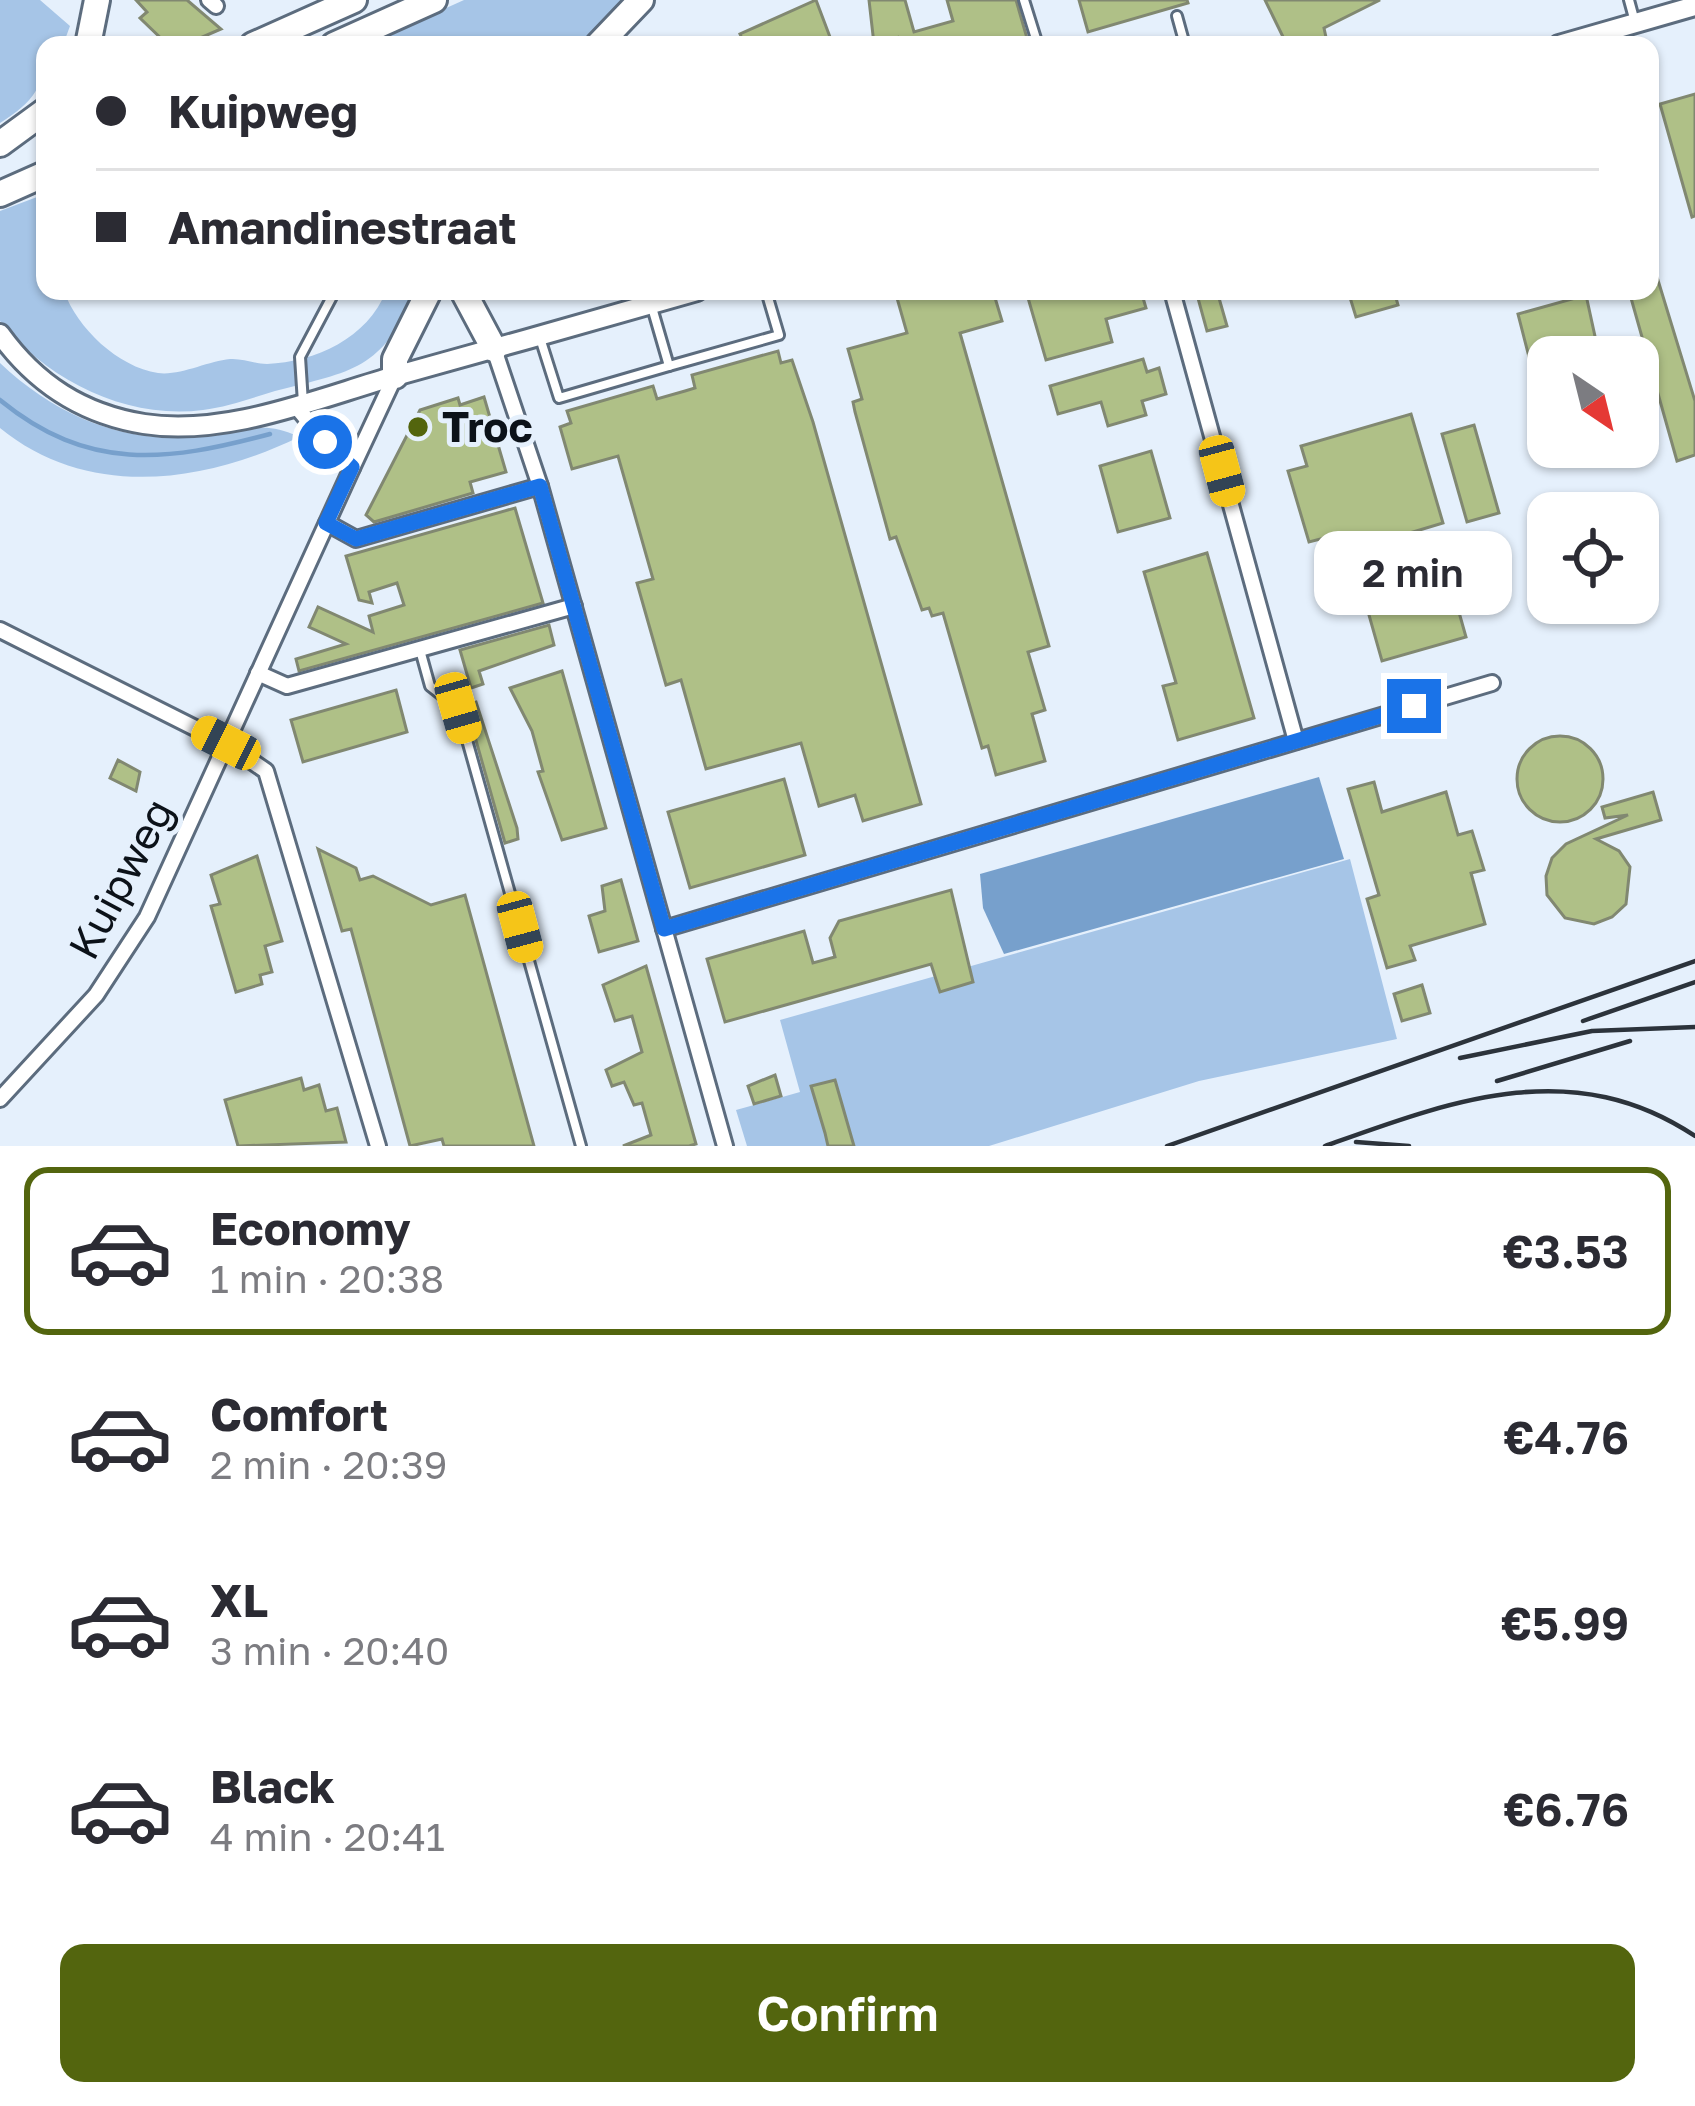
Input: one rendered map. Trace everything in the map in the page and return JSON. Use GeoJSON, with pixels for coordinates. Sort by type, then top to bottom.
{"type":"FeatureCollection","features":[{"type":"Feature","properties":{"kind":"highway"},"geometry":{"type":"LineString","coordinates":[[90,36],[97,0]]}},
{"type":"Feature","properties":{"kind":"highway"},"geometry":{"type":"LineString","coordinates":[[273,36],[354,0]]}},
{"type":"Feature","properties":{"kind":"highway"},"geometry":{"type":"LineString","coordinates":[[354,36],[434,0]]}},
{"type":"Feature","properties":{"kind":"highway"},"geometry":{"type":"LineString","coordinates":[[607,36],[641,0]]}},
{"type":"Feature","properties":{"kind":"highway"},"geometry":{"type":"LineString","coordinates":[[0,144],[36,118]]}},
{"type":"Feature","properties":{"kind":"highway"},"geometry":{"type":"LineString","coordinates":[[0,158],[36,142]]}},
{"type":"Feature","properties":{"kind":"highway"},"geometry":{"type":"LineString","coordinates":[[0,194],[36,178]]}},
{"type":"Feature","properties":{"kind":"highway"},"geometry":{"type":"LineString","coordinates":[[395,376],[395,359],[424,300]]}},
{"type":"Feature","properties":{"kind":"highway"},"geometry":{"type":"LineString","coordinates":[[479,304],[494,349]]}},
{"type":"Feature","properties":{"kind":"main road"},"geometry":{"type":"LineString","coordinates":[[1590,36],[1695,6]]}},
{"type":"Feature","properties":{"kind":"main road"},"geometry":{"type":"LineString","coordinates":[[0,334],[54,392],[95,412],[146,424],[197,424],[299,404],[665,300]]}},
{"type":"Feature","properties":{"kind":"street"},"geometry":{"type":"LineString","coordinates":[[1174,300],[1296,741]]}},
{"type":"Feature","properties":{"kind":"street"},"geometry":{"type":"LineString","coordinates":[[494,349],[540,486],[725,1146]]}},
{"type":"Feature","properties":{"kind":"street","name":"Kuipweg"},"geometry":{"type":"LineString","coordinates":[[0,1099],[51,1050],[96,995],[147,916],[395,376]]}},
{"type":"Feature","properties":{"kind":"street"},"geometry":{"type":"LineString","coordinates":[[299,404],[340,460],[352,467]]}},
{"type":"Feature","properties":{"kind":"street"},"geometry":{"type":"LineString","coordinates":[[326,523],[356,539],[540,486]]}},
{"type":"Feature","properties":{"kind":"street"},"geometry":{"type":"LineString","coordinates":[[257,673],[287,686],[574,606]]}},
{"type":"Feature","properties":{"kind":"street"},"geometry":{"type":"LineString","coordinates":[[0,630],[254,760],[275,789],[377,1146]]}},
{"type":"Feature","properties":{"kind":"street"},"geometry":{"type":"LineString","coordinates":[[664,929],[1492,683]]}},
{"type":"Feature","properties":{"kind":"lane"},"geometry":{"type":"LineString","coordinates":[[1024,0],[1035,36]]}},
{"type":"Feature","properties":{"kind":"lane"},"geometry":{"type":"LineString","coordinates":[[1629,0],[1635,23]]}},
{"type":"Feature","properties":{"kind":"lane"},"geometry":{"type":"LineString","coordinates":[[1177,16],[1183,36]]}},
{"type":"Feature","properties":{"kind":"lane"},"geometry":{"type":"LineString","coordinates":[[299,404],[300,357],[330,300]]}},
{"type":"Feature","properties":{"kind":"lane"},"geometry":{"type":"LineString","coordinates":[[540,336],[559,398],[779,335],[769,300]]}},
{"type":"Feature","properties":{"kind":"lane"},"geometry":{"type":"LineString","coordinates":[[651,304],[669,366]]}},
{"type":"Feature","properties":{"kind":"lane"},"geometry":{"type":"LineString","coordinates":[[420,649],[430,686],[458,708],[580,1146]]}},
{"type":"Feature","properties":{"kind":"shaded area"},"geometry":{"type":"Polygon","coordinates":[[[0,0],[40,0],[70,26],[66,36],[36,36],[36,91],[0,123],[0,0]]]}},
{"type":"Feature","properties":{"kind":"shaded area"},"geometry":{"type":"Polygon","coordinates":[[[464,0],[622,0],[588,36],[384,36],[464,0]]]}},
{"type":"Feature","properties":{"kind":"shaded area"},"geometry":{"type":"Polygon","coordinates":[[[36,197],[36,300],[68,300],[101,344],[128,363],[158,373],[230,359],[267,364],[303,358],[353,334],[382,300],[412,300],[377,352],[345,371],[230,405],[203,410],[145,409],[65,378],[0,321],[0,211],[36,197]]]}},
{"type":"Feature","properties":{"kind":"shaded area"},"geometry":{"type":"Polygon","coordinates":[[[0,363],[68,412],[118,431],[172,438],[261,428],[299,437],[225,465],[186,473],[108,475],[70,466],[34,451],[0,428],[0,363]]]}},
{"type":"Feature","properties":{"kind":"shaded area"},"geometry":{"type":"Polygon","coordinates":[[[1319,777],[1344,859],[1004,954],[983,908],[980,874],[1319,777]]]}},
{"type":"Feature","properties":{"kind":"shaded area"},"geometry":{"type":"Polygon","coordinates":[[[1350,859],[1397,1039],[1199,1081],[989,1146],[747,1146],[736,1110],[800,1092],[780,1020],[1350,859]]]}},
{"type":"Feature","properties":{"kind":"building"},"geometry":{"type":"Polygon","coordinates":[[[136,0],[187,0],[221,29],[205,36],[159,36],[140,18],[147,12],[136,0]]]}},
{"type":"Feature","properties":{"kind":"building"},"geometry":{"type":"Polygon","coordinates":[[[816,0],[830,36],[741,36],[816,0]]]}},
{"type":"Feature","properties":{"kind":"building"},"geometry":{"type":"Polygon","coordinates":[[[869,0],[905,0],[914,32],[953,21],[947,0],[1016,0],[1026,36],[873,36],[869,0]]]}},
{"type":"Feature","properties":{"kind":"building"},"geometry":{"type":"Polygon","coordinates":[[[1079,0],[1187,0],[1188,3],[1088,32],[1079,0]]]}},
{"type":"Feature","properties":{"kind":"building"},"geometry":{"type":"Polygon","coordinates":[[[1265,0],[1380,0],[1324,28],[1326,36],[1283,36],[1265,0]]]}},
{"type":"Feature","properties":{"kind":"building"},"geometry":{"type":"Polygon","coordinates":[[[1695,94],[1695,216],[1692,217],[1660,104],[1695,94]]]}},
{"type":"Feature","properties":{"kind":"building"},"geometry":{"type":"Polygon","coordinates":[[[1659,283],[1695,401],[1695,455],[1677,461],[1659,397],[1659,336],[1642,336],[1632,300],[1659,300],[1659,283]]]}},
{"type":"Feature","properties":{"kind":"building"},"geometry":{"type":"Polygon","coordinates":[[[898,300],[996,300],[1002,321],[960,333],[1049,646],[1028,652],[1045,710],[1032,714],[1045,761],[996,775],[988,746],[982,748],[943,613],[932,616],[929,608],[922,610],[896,537],[890,539],[855,412],[853,402],[862,399],[848,349],[907,333],[898,300]]]}},
{"type":"Feature","properties":{"kind":"building"},"geometry":{"type":"Polygon","coordinates":[[[1029,300],[1144,300],[1146,308],[1106,319],[1112,342],[1046,360],[1029,300]]]}},
{"type":"Feature","properties":{"kind":"building"},"geometry":{"type":"Polygon","coordinates":[[[1198,300],[1220,300],[1227,326],[1207,331],[1198,300]]]}},
{"type":"Feature","properties":{"kind":"building"},"geometry":{"type":"Polygon","coordinates":[[[1351,300],[1397,300],[1398,305],[1356,317],[1351,300]]]}},
{"type":"Feature","properties":{"kind":"building"},"geometry":{"type":"Polygon","coordinates":[[[1568,300],[1587,300],[1595,336],[1527,336],[1527,349],[1518,314],[1568,300]]]}},
{"type":"Feature","properties":{"kind":"building"},"geometry":{"type":"Polygon","coordinates":[[[778,351],[781,363],[792,360],[813,422],[921,804],[863,821],[855,795],[819,806],[801,743],[706,769],[681,680],[666,685],[637,583],[653,579],[618,456],[572,469],[560,427],[571,423],[567,411],[653,386],[657,399],[695,388],[692,375],[778,351]]]}},
{"type":"Feature","properties":{"kind":"building"},"geometry":{"type":"Polygon","coordinates":[[[1143,359],[1147,372],[1159,368],[1166,394],[1142,401],[1146,415],[1108,426],[1101,402],[1058,414],[1050,386],[1143,359]]]}},
{"type":"Feature","properties":{"kind":"building"},"geometry":{"type":"Polygon","coordinates":[[[484,397],[506,472],[470,482],[473,493],[374,522],[366,515],[420,410],[458,398],[460,405],[484,397]]]}},
{"type":"Feature","properties":{"kind":"building"},"geometry":{"type":"Polygon","coordinates":[[[1411,414],[1443,523],[1333,556],[1328,537],[1309,542],[1288,471],[1307,466],[1301,446],[1411,414]]]}},
{"type":"Feature","properties":{"kind":"building"},"geometry":{"type":"Polygon","coordinates":[[[1474,425],[1499,513],[1467,522],[1442,434],[1474,425]]]}},
{"type":"Feature","properties":{"kind":"building"},"geometry":{"type":"Polygon","coordinates":[[[1151,451],[1170,518],[1118,532],[1100,466],[1151,451]]]}},
{"type":"Feature","properties":{"kind":"building"},"geometry":{"type":"Polygon","coordinates":[[[515,508],[543,603],[299,671],[296,659],[346,644],[309,627],[318,607],[373,632],[369,616],[404,605],[397,583],[369,592],[372,603],[359,600],[346,556],[515,508]]]}},
{"type":"Feature","properties":{"kind":"building"},"geometry":{"type":"Polygon","coordinates":[[[1207,553],[1254,718],[1178,740],[1163,686],[1176,683],[1144,572],[1207,553]]]}},
{"type":"Feature","properties":{"kind":"building"},"geometry":{"type":"Polygon","coordinates":[[[1451,584],[1466,637],[1382,661],[1367,608],[1451,584]]]}},
{"type":"Feature","properties":{"kind":"building"},"geometry":{"type":"Polygon","coordinates":[[[549,625],[554,645],[479,671],[483,684],[471,688],[460,650],[549,625]]]}},
{"type":"Feature","properties":{"kind":"building"},"geometry":{"type":"Polygon","coordinates":[[[562,671],[606,828],[562,840],[538,772],[543,771],[532,731],[510,688],[562,671]]]}},
{"type":"Feature","properties":{"kind":"building"},"geometry":{"type":"Polygon","coordinates":[[[396,690],[407,732],[303,762],[291,720],[396,690]]]}},
{"type":"Feature","properties":{"kind":"building"},"geometry":{"type":"Polygon","coordinates":[[[476,702],[517,828],[518,839],[505,843],[466,705],[476,702]]]}},
{"type":"Feature","properties":{"kind":"building"},"geometry":{"type":"Polygon","coordinates":[[[1560,736],[1591,748],[1603,779],[1591,810],[1560,822],[1529,810],[1517,779],[1529,748],[1560,736]]]}},
{"type":"Feature","properties":{"kind":"building"},"geometry":{"type":"Polygon","coordinates":[[[118,760],[140,772],[136,791],[110,778],[118,760]]]}},
{"type":"Feature","properties":{"kind":"building"},"geometry":{"type":"Polygon","coordinates":[[[784,779],[805,855],[690,888],[668,812],[784,779]]]}},
{"type":"Feature","properties":{"kind":"building"},"geometry":{"type":"Polygon","coordinates":[[[1374,782],[1382,812],[1446,792],[1458,835],[1472,831],[1484,870],[1471,873],[1485,924],[1410,946],[1415,960],[1387,968],[1367,899],[1379,895],[1348,789],[1374,782]]]}},
{"type":"Feature","properties":{"kind":"building"},"geometry":{"type":"Polygon","coordinates":[[[1653,792],[1661,820],[1596,839],[1619,851],[1630,867],[1626,904],[1612,917],[1594,924],[1565,918],[1547,895],[1552,858],[1566,844],[1628,815],[1605,818],[1602,807],[1653,792]]]}},
{"type":"Feature","properties":{"kind":"building"},"geometry":{"type":"Polygon","coordinates":[[[318,849],[356,868],[360,880],[373,876],[431,905],[465,895],[534,1146],[444,1146],[442,1139],[410,1146],[351,929],[342,931],[318,849]]]}},
{"type":"Feature","properties":{"kind":"building"},"geometry":{"type":"Polygon","coordinates":[[[257,856],[282,941],[265,946],[272,972],[260,975],[262,984],[236,992],[211,906],[220,904],[211,875],[257,856]]]}},
{"type":"Feature","properties":{"kind":"building"},"geometry":{"type":"Polygon","coordinates":[[[621,880],[638,941],[599,952],[589,916],[605,911],[602,886],[621,880]]]}},
{"type":"Feature","properties":{"kind":"building"},"geometry":{"type":"Polygon","coordinates":[[[951,890],[973,982],[940,992],[931,964],[725,1022],[707,959],[804,931],[813,963],[835,957],[830,938],[839,921],[951,890]]]}},
{"type":"Feature","properties":{"kind":"building"},"geometry":{"type":"Polygon","coordinates":[[[646,966],[696,1144],[689,1146],[623,1146],[651,1135],[642,1103],[634,1105],[624,1082],[612,1086],[606,1070],[642,1052],[632,1016],[615,1021],[603,985],[646,966]]]}},
{"type":"Feature","properties":{"kind":"building"},"geometry":{"type":"Polygon","coordinates":[[[1422,985],[1430,1013],[1402,1021],[1394,994],[1422,985]]]}},
{"type":"Feature","properties":{"kind":"building"},"geometry":{"type":"Polygon","coordinates":[[[775,1075],[781,1096],[754,1104],[748,1086],[775,1075]]]}},
{"type":"Feature","properties":{"kind":"building"},"geometry":{"type":"Polygon","coordinates":[[[301,1078],[304,1090],[319,1085],[326,1111],[337,1108],[346,1142],[238,1146],[225,1100],[301,1078]]]}},
{"type":"Feature","properties":{"kind":"building"},"geometry":{"type":"Polygon","coordinates":[[[835,1080],[854,1146],[828,1146],[811,1086],[835,1080]]]}},
{"type":"Feature","properties":{"kind":"waterway"},"geometry":{"type":"LineString","coordinates":[[0,400],[65,440],[129,455],[196,451],[270,434]]}},
{"type":"Feature","properties":{"kind":"railway"},"geometry":{"type":"LineString","coordinates":[[1167,1146],[1695,961]]}},
{"type":"Feature","properties":{"kind":"railway"},"geometry":{"type":"LineString","coordinates":[[1583,1021],[1695,982]]}},
{"type":"Feature","properties":{"kind":"railway"},"geometry":{"type":"LineString","coordinates":[[1460,1058],[1592,1031],[1695,1027]]}},
{"type":"Feature","properties":{"kind":"railway"},"geometry":{"type":"LineString","coordinates":[[1497,1081],[1630,1041]]}},
{"type":"Feature","properties":{"kind":"railway"},"geometry":{"type":"LineString","coordinates":[[1325,1146],[1465,1101],[1557,1091],[1603,1097],[1649,1111],[1695,1136]]}},
{"type":"Feature","properties":{"kind":"railway"},"geometry":{"type":"LineString","coordinates":[[1356,1142],[1409,1146]]}},
{"type":"Feature","properties":{"kind":"place","name":"Troc"},"geometry":{"type":"Point","coordinates":[418,427]}},
{"type":"Feature","properties":{"kind":"route"},"geometry":{"type":"LineString","coordinates":[[325,442],[352,467],[326,523],[356,539],[540,486],[664,929],[1414,706]]}}]}
